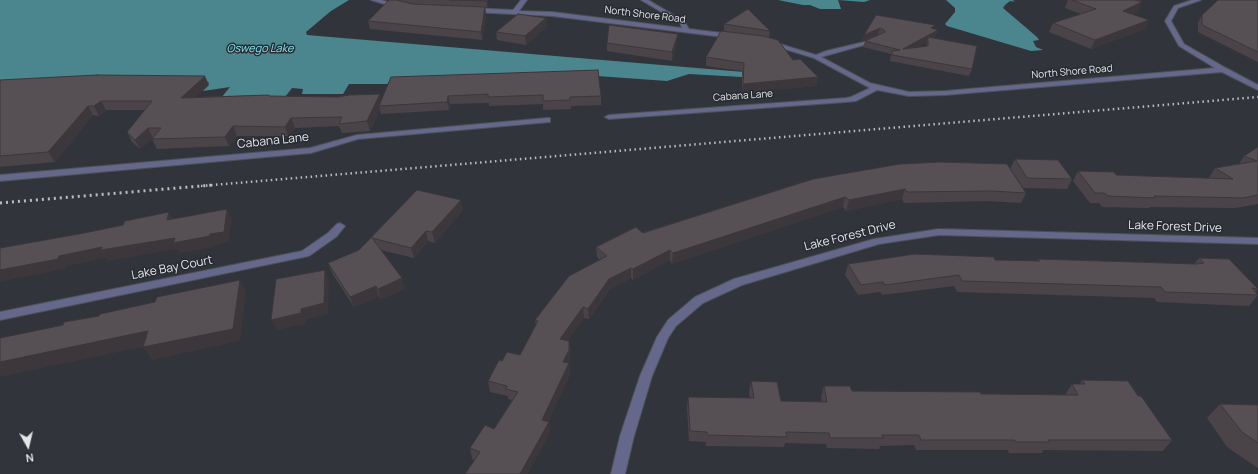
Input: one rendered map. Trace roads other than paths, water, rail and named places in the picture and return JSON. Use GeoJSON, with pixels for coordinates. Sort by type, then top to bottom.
{"type":"FeatureCollection","features":[{"type":"Feature","properties":{"kind":"street"},"geometry":{"type":"LineString","coordinates":[[374,0],[405,7]]}},
{"type":"Feature","properties":{"kind":"street"},"geometry":{"type":"LineString","coordinates":[[515,12],[524,0]]}},
{"type":"Feature","properties":{"kind":"street"},"geometry":{"type":"LineString","coordinates":[[644,0],[682,22],[687,31]]}},
{"type":"Feature","properties":{"kind":"street"},"geometry":{"type":"LineString","coordinates":[[1198,0],[1176,7],[1168,21],[1181,45],[1223,70],[1258,88]]}},
{"type":"Feature","properties":{"kind":"street","name":"North Shore Road"},"geometry":{"type":"LineString","coordinates":[[464,10],[552,14],[739,38]]}},
{"type":"Feature","properties":{"kind":"street"},"geometry":{"type":"LineString","coordinates":[[816,57],[828,52],[866,43],[879,37]]}},
{"type":"Feature","properties":{"kind":"street","name":"North Shore Road"},"geometry":{"type":"LineString","coordinates":[[762,41],[816,57],[860,82],[876,88],[898,93],[931,94],[1223,70]]}},
{"type":"Feature","properties":{"kind":"street","name":"Cabana Lane"},"geometry":{"type":"LineString","coordinates":[[609,116],[850,99],[876,88]]}},
{"type":"Feature","properties":{"kind":"street","name":"Cabana Lane"},"geometry":{"type":"LineString","coordinates":[[0,178],[311,150],[357,137],[547,120]]}},
{"type":"Feature","properties":{"kind":"street","name":"Lake Bay Court"},"geometry":{"type":"LineString","coordinates":[[0,316],[305,254],[332,235],[340,226]]}},
{"type":"Feature","properties":{"kind":"street","name":"Lake Forest Drive"},"geometry":{"type":"LineString","coordinates":[[618,474],[627,436],[646,376],[663,337],[672,323],[698,300],[738,282],[878,241],[939,232],[1258,241]]}},
{"type":"Feature","properties":{"kind":"water","name":"Oswego Lake"},"geometry":{"type":"Polygon","coordinates":[[[0,0],[349,0],[331,11],[306,32],[307,35],[744,72],[742,77],[689,74],[667,81],[542,72],[396,79],[387,84],[349,84],[343,94],[302,94],[303,89],[292,88],[285,97],[221,98],[230,87],[203,91],[209,82],[94,82],[0,89],[0,0]]]}},
{"type":"Feature","properties":{"kind":"water"},"geometry":{"type":"Polygon","coordinates":[[[778,0],[838,0],[841,9],[820,9],[810,5],[778,0]]]}},
{"type":"Feature","properties":{"kind":"water"},"geometry":{"type":"Polygon","coordinates":[[[838,0],[870,0],[864,2],[838,0]]]}},
{"type":"Feature","properties":{"kind":"water"},"geometry":{"type":"Polygon","coordinates":[[[946,0],[1014,0],[1013,1],[1016,2],[1010,1],[1003,8],[1037,37],[1039,40],[1033,41],[1036,47],[1043,50],[1031,51],[947,26],[945,24],[955,12],[955,8],[946,0]]]}},
{"type":"Feature","properties":{"kind":"railway"},"geometry":{"type":"LineString","coordinates":[[201,186],[1258,97]]}},
{"type":"Feature","properties":{"kind":"railway"},"geometry":{"type":"LineString","coordinates":[[0,203],[213,185]]}}]}
